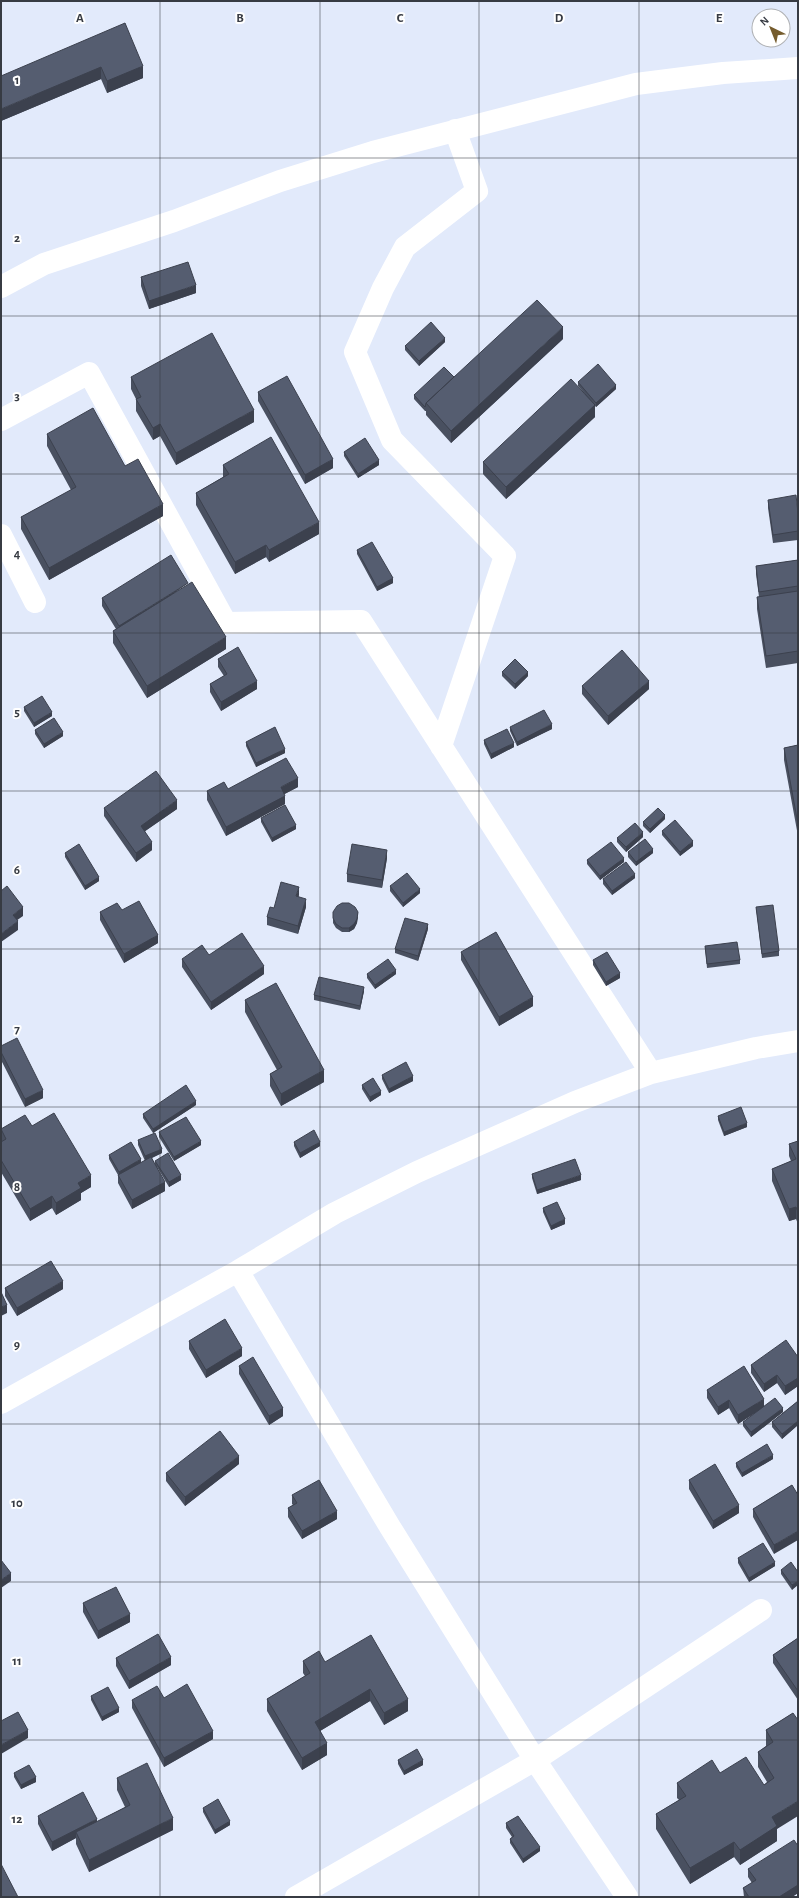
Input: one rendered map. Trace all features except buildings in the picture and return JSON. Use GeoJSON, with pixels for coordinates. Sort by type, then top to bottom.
{"type":"FeatureCollection","features":[{"type":"Feature","properties":{"kind":"street"},"geometry":{"type":"LineString","coordinates":[[1,287],[44,264],[174,221],[280,181],[372,152],[636,84],[723,73],[798,68]]}},
{"type":"Feature","properties":{"kind":"street"},"geometry":{"type":"LineString","coordinates":[[442,746],[505,556],[392,440],[355,352],[383,288],[405,248],[477,191],[455,130]]}},
{"type":"Feature","properties":{"kind":"street"},"geometry":{"type":"LineString","coordinates":[[1,420],[89,373],[226,622],[361,621],[652,1073]]}},
{"type":"Feature","properties":{"kind":"street"},"geometry":{"type":"LineString","coordinates":[[1,535],[35,602]]}},
{"type":"Feature","properties":{"kind":"street"},"geometry":{"type":"LineString","coordinates":[[1,1403],[238,1271],[335,1213],[417,1172],[575,1102],[652,1073],[756,1048],[798,1041]]}},
{"type":"Feature","properties":{"kind":"street"},"geometry":{"type":"LineString","coordinates":[[238,1271],[390,1527],[535,1760],[627,1897]]}},
{"type":"Feature","properties":{"kind":"street"},"geometry":{"type":"LineString","coordinates":[[296,1897],[535,1760],[761,1610]]}}]}
